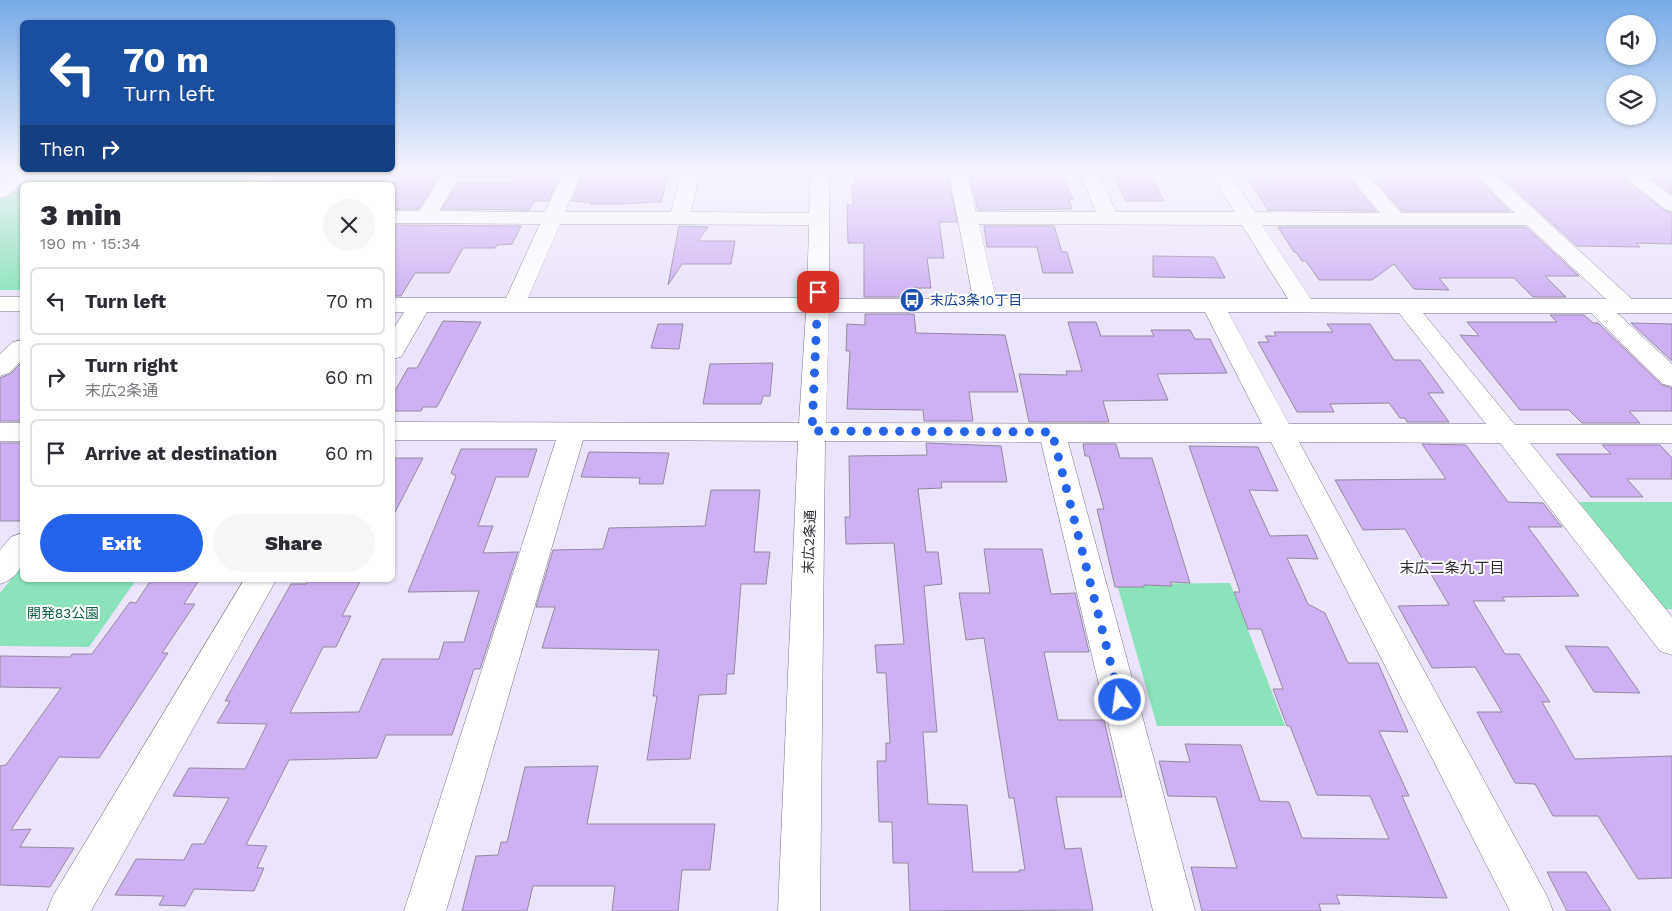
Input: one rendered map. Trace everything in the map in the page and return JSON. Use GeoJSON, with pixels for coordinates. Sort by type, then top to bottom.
{"type":"FeatureCollection","features":[{"type":"Feature","properties":{"kind":"street"},"geometry":{"type":"LineString","coordinates":[[514,305],[555,215]]}},
{"type":"Feature","properties":{"kind":"street","name":"末広2条通"},"geometry":{"type":"LineString","coordinates":[[799,911],[812,431],[818,306],[818,215]]}},
{"type":"Feature","properties":{"kind":"street"},"geometry":{"type":"LineString","coordinates":[[966,215],[986,306]]}},
{"type":"Feature","properties":{"kind":"street"},"geometry":{"type":"LineString","coordinates":[[1246,215],[1304,306]]}},
{"type":"Feature","properties":{"kind":"street"},"geometry":{"type":"LineString","coordinates":[[1392,215],[1395,218]]}},
{"type":"Feature","properties":{"kind":"street"},"geometry":{"type":"LineString","coordinates":[[1528,215],[1626,306]]}},
{"type":"Feature","properties":{"kind":"street"},"geometry":{"type":"LineString","coordinates":[[395,217],[818,219]]}},
{"type":"Feature","properties":{"kind":"street"},"geometry":{"type":"LineString","coordinates":[[967,218],[1533,219]]}},
{"type":"Feature","properties":{"kind":"street"},"geometry":{"type":"LineString","coordinates":[[0,304],[20,304]]}},
{"type":"Feature","properties":{"kind":"street"},"geometry":{"type":"LineString","coordinates":[[395,305],[1672,306]]}},
{"type":"Feature","properties":{"kind":"street"},"geometry":{"type":"LineString","coordinates":[[395,347],[420,305]]}},
{"type":"Feature","properties":{"kind":"street"},"geometry":{"type":"LineString","coordinates":[[1213,305],[1532,911]]}},
{"type":"Feature","properties":{"kind":"street"},"geometry":{"type":"LineString","coordinates":[[1406,306],[1672,641]]}},
{"type":"Feature","properties":{"kind":"street"},"geometry":{"type":"LineString","coordinates":[[1597,306],[1672,378]]}},
{"type":"Feature","properties":{"kind":"street"},"geometry":{"type":"LineString","coordinates":[[0,368],[20,349]]}},
{"type":"Feature","properties":{"kind":"street"},"geometry":{"type":"LineString","coordinates":[[395,431],[1672,434]]}},
{"type":"Feature","properties":{"kind":"street"},"geometry":{"type":"LineString","coordinates":[[0,432],[20,432]]}},
{"type":"Feature","properties":{"kind":"street"},"geometry":{"type":"LineString","coordinates":[[425,911],[572,432]]}},
{"type":"Feature","properties":{"kind":"street"},"geometry":{"type":"LineString","coordinates":[[1052,432],[1174,911]]}},
{"type":"Feature","properties":{"kind":"street"},"geometry":{"type":"LineString","coordinates":[[0,572],[20,547]]}},
{"type":"Feature","properties":{"kind":"street"},"geometry":{"type":"LineString","coordinates":[[68,911],[259,582]]}},
{"type":"Feature","properties":{"kind":"green space"},"geometry":{"type":"Polygon","coordinates":[[[0,215],[20,215],[20,290],[0,290],[0,215]]]}},
{"type":"Feature","properties":{"kind":"green space"},"geometry":{"type":"Polygon","coordinates":[[[1579,502],[1672,502],[1672,609],[1664,609],[1579,502]]]}},
{"type":"Feature","properties":{"kind":"green space","name":"開発83公園"},"geometry":{"type":"Polygon","coordinates":[[[20,568],[20,582],[135,582],[89,647],[0,646],[0,593],[20,568]]]}},
{"type":"Feature","properties":{"kind":"green space"},"geometry":{"type":"Polygon","coordinates":[[[1230,583],[1285,726],[1157,726],[1117,584],[1230,583]]]}},
{"type":"Feature","properties":{"kind":"building"},"geometry":{"type":"Polygon","coordinates":[[[847,215],[956,215],[957,222],[939,222],[944,258],[927,258],[931,288],[911,288],[912,297],[864,297],[864,243],[848,243],[847,215]]]}},
{"type":"Feature","properties":{"kind":"building"},"geometry":{"type":"Polygon","coordinates":[[[1543,215],[1672,215],[1672,244],[1636,243],[1640,247],[1577,246],[1543,215]]]}},
{"type":"Feature","properties":{"kind":"building"},"geometry":{"type":"Polygon","coordinates":[[[395,225],[521,226],[512,244],[497,245],[495,248],[463,248],[449,273],[415,273],[401,296],[395,296],[395,225]]]}},
{"type":"Feature","properties":{"kind":"building"},"geometry":{"type":"Polygon","coordinates":[[[679,226],[708,227],[698,241],[735,241],[731,264],[682,264],[668,285],[679,226]]]}},
{"type":"Feature","properties":{"kind":"building"},"geometry":{"type":"Polygon","coordinates":[[[984,226],[1054,226],[1062,252],[1067,252],[1073,273],[1043,273],[1037,247],[987,247],[984,226]]]}},
{"type":"Feature","properties":{"kind":"building"},"geometry":{"type":"Polygon","coordinates":[[[1278,227],[1526,227],[1579,276],[1545,276],[1566,297],[1533,297],[1514,278],[1439,278],[1449,290],[1414,289],[1394,264],[1372,280],[1319,280],[1306,261],[1302,261],[1294,252],[1278,227]]]}},
{"type":"Feature","properties":{"kind":"building"},"geometry":{"type":"Polygon","coordinates":[[[1153,256],[1214,257],[1225,278],[1153,277],[1153,256]]]}},
{"type":"Feature","properties":{"kind":"building"},"geometry":{"type":"Polygon","coordinates":[[[865,314],[914,314],[916,333],[1005,335],[1018,392],[969,392],[973,421],[924,421],[923,410],[847,409],[850,351],[846,351],[847,324],[865,325],[865,314]]]}},
{"type":"Feature","properties":{"kind":"building"},"geometry":{"type":"Polygon","coordinates":[[[1550,315],[1584,315],[1593,323],[1598,323],[1662,385],[1672,388],[1672,411],[1629,411],[1640,423],[1582,423],[1569,410],[1520,410],[1460,335],[1479,336],[1467,322],[1557,322],[1550,315]]]}},
{"type":"Feature","properties":{"kind":"building"},"geometry":{"type":"Polygon","coordinates":[[[443,321],[481,322],[437,407],[423,407],[421,411],[395,411],[395,391],[408,368],[417,368],[443,321]]]}},
{"type":"Feature","properties":{"kind":"building"},"geometry":{"type":"Polygon","coordinates":[[[1068,322],[1096,322],[1101,336],[1154,336],[1151,330],[1190,330],[1195,339],[1210,339],[1227,373],[1157,374],[1168,400],[1103,401],[1109,422],[1029,422],[1019,374],[1067,375],[1066,371],[1082,371],[1068,322]]]}},
{"type":"Feature","properties":{"kind":"building"},"geometry":{"type":"Polygon","coordinates":[[[1631,323],[1672,324],[1672,361],[1631,323]]]}},
{"type":"Feature","properties":{"kind":"building"},"geometry":{"type":"Polygon","coordinates":[[[658,324],[683,324],[679,349],[651,348],[658,324]]]}},
{"type":"Feature","properties":{"kind":"building"},"geometry":{"type":"Polygon","coordinates":[[[1327,324],[1370,324],[1394,360],[1420,360],[1444,393],[1428,393],[1449,422],[1407,422],[1405,418],[1400,418],[1389,403],[1330,404],[1334,412],[1297,412],[1258,342],[1269,342],[1265,336],[1276,336],[1274,332],[1333,332],[1327,324]]]}},
{"type":"Feature","properties":{"kind":"building"},"geometry":{"type":"Polygon","coordinates":[[[773,363],[770,396],[763,396],[761,404],[703,404],[710,364],[773,363]]]}},
{"type":"Feature","properties":{"kind":"building"},"geometry":{"type":"Polygon","coordinates":[[[20,364],[20,421],[0,421],[0,378],[10,374],[20,364]]]}},
{"type":"Feature","properties":{"kind":"building"},"geometry":{"type":"Polygon","coordinates":[[[0,443],[20,443],[20,521],[0,521],[0,443]]]}},
{"type":"Feature","properties":{"kind":"building"},"geometry":{"type":"Polygon","coordinates":[[[926,443],[1001,446],[1007,482],[941,482],[942,488],[918,489],[926,552],[938,552],[942,584],[924,586],[937,732],[923,732],[928,804],[967,805],[973,872],[1019,872],[1019,870],[1025,870],[1014,798],[1009,798],[984,638],[966,640],[959,593],[990,593],[984,549],[1042,549],[1051,594],[1075,593],[1089,652],[1044,652],[1058,720],[1104,720],[1122,797],[1056,797],[1065,849],[1081,848],[1093,910],[910,911],[908,863],[893,863],[892,822],[879,822],[877,761],[886,761],[886,743],[890,743],[886,673],[877,673],[875,645],[904,644],[894,543],[846,544],[845,517],[850,517],[849,456],[927,455],[926,443]]]}},
{"type":"Feature","properties":{"kind":"building"},"geometry":{"type":"Polygon","coordinates":[[[1083,444],[1116,444],[1120,458],[1152,458],[1190,583],[1170,582],[1172,586],[1115,587],[1097,509],[1104,509],[1089,456],[1085,456],[1083,444]]]}},
{"type":"Feature","properties":{"kind":"building"},"geometry":{"type":"Polygon","coordinates":[[[1422,444],[1466,445],[1508,502],[1543,503],[1562,527],[1528,527],[1579,596],[1502,597],[1505,601],[1473,601],[1505,654],[1519,654],[1550,702],[1542,702],[1575,759],[1672,756],[1672,878],[1638,879],[1598,816],[1553,816],[1535,784],[1515,783],[1477,712],[1502,712],[1475,667],[1432,668],[1398,606],[1449,605],[1405,529],[1363,530],[1335,480],[1446,479],[1422,444]]]}},
{"type":"Feature","properties":{"kind":"building"},"geometry":{"type":"Polygon","coordinates":[[[1602,445],[1660,445],[1672,458],[1672,479],[1627,479],[1643,497],[1591,497],[1556,454],[1611,454],[1602,445]]]}},
{"type":"Feature","properties":{"kind":"building"},"geometry":{"type":"Polygon","coordinates":[[[1189,446],[1258,447],[1278,491],[1249,490],[1270,536],[1307,535],[1318,559],[1287,558],[1308,604],[1325,613],[1348,663],[1378,663],[1408,732],[1379,731],[1409,796],[1402,796],[1447,898],[1336,895],[1340,904],[1319,904],[1321,911],[1202,911],[1191,867],[1237,868],[1216,797],[1168,796],[1159,761],[1190,762],[1185,744],[1241,745],[1260,801],[1289,802],[1302,838],[1389,839],[1370,796],[1317,795],[1290,726],[1287,726],[1273,689],[1283,689],[1261,629],[1248,629],[1234,592],[1240,592],[1189,446]]]}},
{"type":"Feature","properties":{"kind":"building"},"geometry":{"type":"Polygon","coordinates":[[[461,449],[537,449],[528,477],[496,477],[478,526],[493,526],[483,553],[518,552],[480,669],[474,669],[452,735],[386,735],[377,758],[289,760],[246,845],[267,846],[257,868],[264,868],[254,891],[194,889],[185,906],[159,905],[164,896],[115,895],[136,859],[184,860],[192,844],[204,844],[229,798],[173,796],[189,768],[245,769],[267,724],[217,723],[230,701],[225,701],[291,584],[306,584],[308,582],[360,582],[342,616],[351,616],[336,647],[323,647],[290,713],[359,712],[382,659],[439,659],[444,642],[464,642],[479,591],[408,592],[456,476],[451,473],[461,449]]]}},
{"type":"Feature","properties":{"kind":"building"},"geometry":{"type":"Polygon","coordinates":[[[589,452],[669,453],[663,484],[639,484],[640,478],[581,477],[589,452]]]}},
{"type":"Feature","properties":{"kind":"building"},"geometry":{"type":"Polygon","coordinates":[[[395,458],[423,458],[395,512],[395,458]]]}},
{"type":"Feature","properties":{"kind":"building"},"geometry":{"type":"Polygon","coordinates":[[[711,490],[760,490],[754,552],[770,552],[766,584],[741,584],[734,674],[727,674],[726,694],[699,695],[690,759],[647,760],[657,696],[653,696],[659,650],[542,648],[555,607],[536,607],[553,550],[603,549],[609,528],[705,526],[711,490]]]}},
{"type":"Feature","properties":{"kind":"building"},"geometry":{"type":"Polygon","coordinates":[[[150,582],[198,582],[184,604],[195,604],[162,653],[168,653],[99,758],[59,757],[11,830],[31,829],[20,847],[74,848],[50,887],[0,885],[0,766],[6,765],[61,688],[0,687],[0,656],[70,657],[72,654],[92,654],[130,602],[136,603],[150,582]]]}},
{"type":"Feature","properties":{"kind":"building"},"geometry":{"type":"Polygon","coordinates":[[[1565,646],[1608,647],[1640,693],[1594,692],[1565,646]]]}},
{"type":"Feature","properties":{"kind":"building"},"geometry":{"type":"Polygon","coordinates":[[[598,766],[587,824],[715,824],[710,870],[682,870],[678,911],[612,911],[615,886],[533,886],[527,911],[462,911],[476,856],[498,855],[501,842],[507,842],[525,767],[598,766]]]}},
{"type":"Feature","properties":{"kind":"building"},"geometry":{"type":"Polygon","coordinates":[[[1547,872],[1586,872],[1611,911],[1567,911],[1547,872]]]}},
{"type":"Feature","properties":{"kind":"place","name":"末広3条10丁目"},"geometry":{"type":"Point","coordinates":[912,300]}},
{"type":"Feature","properties":{"kind":"district","name":"末広二条九丁目"},"geometry":{"type":"Point","coordinates":[1452,568]}},
{"type":"Feature","properties":{"kind":"route"},"geometry":{"type":"LineString","coordinates":[[818,292],[812,431],[1052,432],[1120,700]]}}]}
